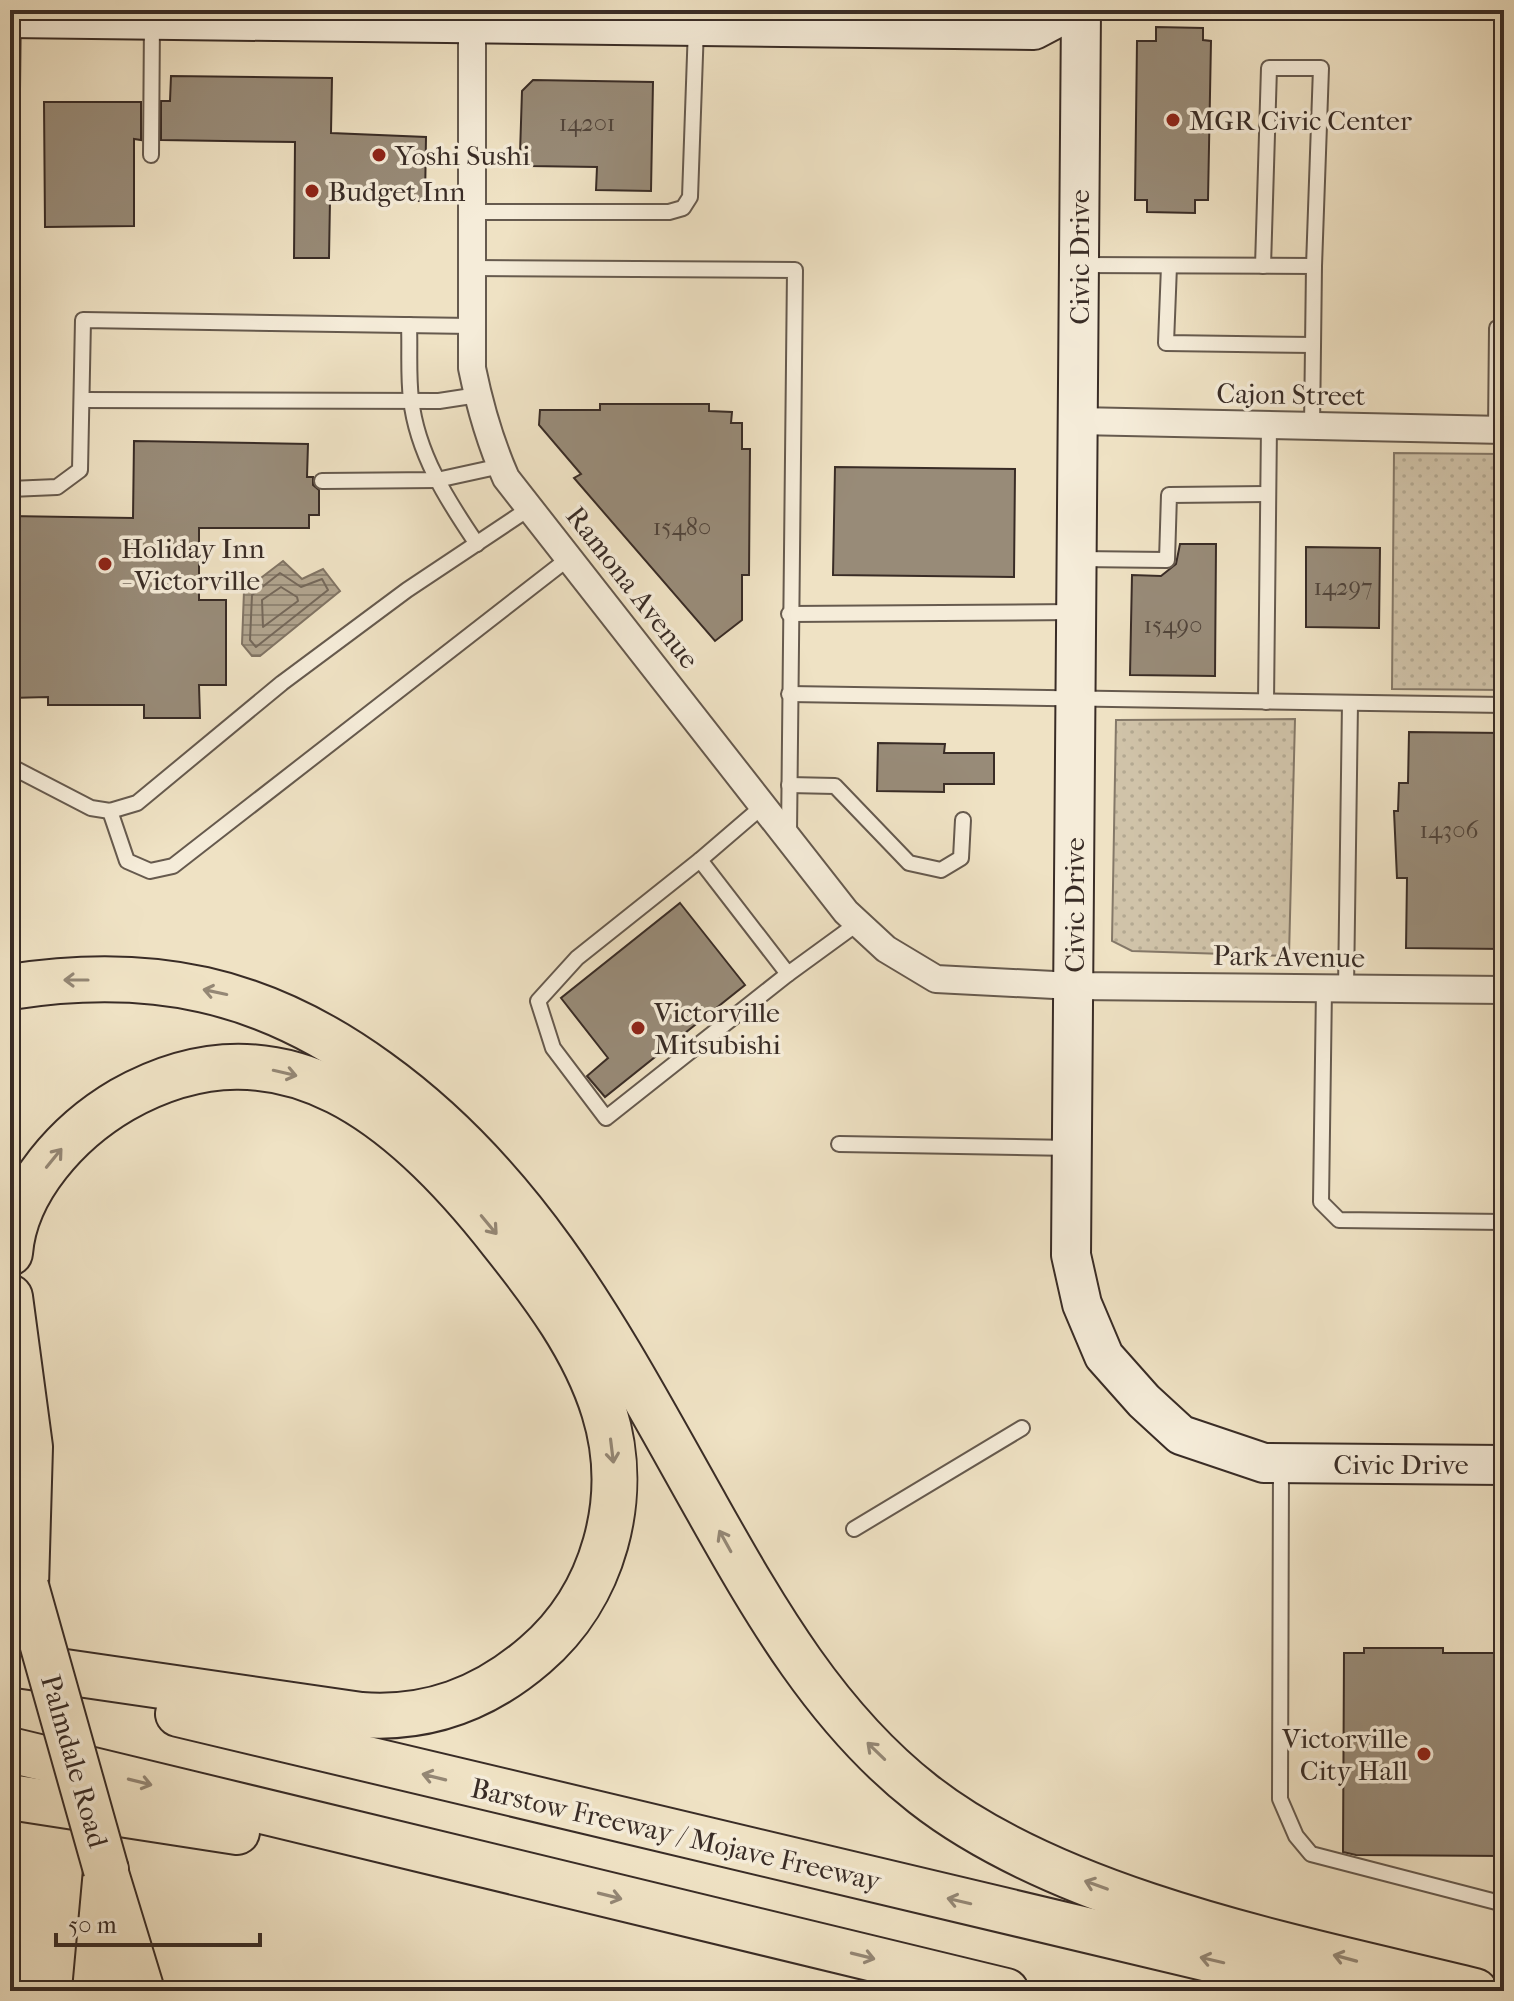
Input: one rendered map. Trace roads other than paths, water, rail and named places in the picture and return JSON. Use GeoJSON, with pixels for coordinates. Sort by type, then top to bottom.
{"type":"FeatureCollection","features":[{"type":"Feature","properties":{"kind":"highway"},"geometry":{"type":"LineString","coordinates":[[10,987],[56,980],[143,981],[249,1001],[314,1028],[429,1110],[500,1180],[560,1257],[748,1582],[804,1669],[834,1707],[889,1764],[963,1822],[1030,1858],[1141,1901],[1220,1926],[1475,1991]]}},
{"type":"Feature","properties":{"kind":"highway"},"geometry":{"type":"LineString","coordinates":[[10,1253],[11,1240],[26,1202],[60,1150],[109,1108],[141,1090],[165,1079],[215,1069],[268,1070],[318,1083],[369,1107],[397,1128],[448,1178],[529,1276],[592,1379],[610,1439],[615,1483],[603,1555],[578,1606],[527,1662],[479,1694],[452,1706],[405,1716],[361,1715],[10,1664]]}},
{"type":"Feature","properties":{"kind":"highway"},"geometry":{"type":"LineString","coordinates":[[10,1297],[30,1447],[26,1586]]}},
{"type":"Feature","properties":{"kind":"highway","name":"Palmdale Road"},"geometry":{"type":"LineString","coordinates":[[10,1529],[106,1870]]}},
{"type":"Feature","properties":{"kind":"highway","name":"Barstow Freeway / Mojave Freeway"},"geometry":{"type":"LineString","coordinates":[[10,1674],[1343,1991]]}},
{"type":"Feature","properties":{"kind":"highway"},"geometry":{"type":"LineString","coordinates":[[10,1750],[1006,1991]]}},
{"type":"Feature","properties":{"kind":"highway"},"geometry":{"type":"LineString","coordinates":[[10,1797],[534,1877]]}},
{"type":"Feature","properties":{"kind":"highway"},"geometry":{"type":"LineString","coordinates":[[95,1991],[106,1870]]}},
{"type":"Feature","properties":{"kind":"main road","name":"Palmdale Road"},"geometry":{"type":"LineString","coordinates":[[106,1870],[143,1991]]}},
{"type":"Feature","properties":{"kind":"street"},"geometry":{"type":"LineString","coordinates":[[12,18],[472,16],[696,25],[1034,30],[1072,10]]}},
{"type":"Feature","properties":{"kind":"street","name":"Civic Drive"},"geometry":{"type":"LineString","coordinates":[[1081,10],[1071,1255],[1082,1304],[1104,1356],[1144,1401],[1181,1435],[1264,1463],[1504,1465]]}},
{"type":"Feature","properties":{"kind":"street","name":"Ramona Avenue"},"geometry":{"type":"LineString","coordinates":[[472,16],[472,368],[501,466],[569,558],[858,923],[886,949],[936,979],[1073,986]]}},
{"type":"Feature","properties":{"kind":"street","name":"Cajon Street"},"geometry":{"type":"LineString","coordinates":[[1077,421],[1500,430]]}},
{"type":"Feature","properties":{"kind":"street","name":"Park Avenue"},"geometry":{"type":"LineString","coordinates":[[1073,986],[1504,990]]}},
{"type":"Feature","properties":{"kind":"lane"},"geometry":{"type":"LineString","coordinates":[[10,227],[12,18]]}},
{"type":"Feature","properties":{"kind":"lane"},"geometry":{"type":"LineString","coordinates":[[151,155],[152,19]]}},
{"type":"Feature","properties":{"kind":"lane"},"geometry":{"type":"LineString","coordinates":[[471,212],[669,212],[683,208],[690,197],[696,25]]}},
{"type":"Feature","properties":{"kind":"lane"},"geometry":{"type":"LineString","coordinates":[[1263,266],[1269,68],[1321,68],[1312,427]]}},
{"type":"Feature","properties":{"kind":"lane"},"geometry":{"type":"LineString","coordinates":[[1079,265],[1314,266]]}},
{"type":"Feature","properties":{"kind":"lane"},"geometry":{"type":"LineString","coordinates":[[1169,266],[1166,343],[1313,345]]}},
{"type":"Feature","properties":{"kind":"lane"},"geometry":{"type":"LineString","coordinates":[[471,268],[795,270],[789,836]]}},
{"type":"Feature","properties":{"kind":"lane"},"geometry":{"type":"LineString","coordinates":[[10,489],[57,487],[80,470],[83,320],[471,326]]}},
{"type":"Feature","properties":{"kind":"lane"},"geometry":{"type":"LineString","coordinates":[[409,325],[411,401],[425,455],[477,544]]}},
{"type":"Feature","properties":{"kind":"lane"},"geometry":{"type":"LineString","coordinates":[[1497,328],[1500,430]]}},
{"type":"Feature","properties":{"kind":"lane"},"geometry":{"type":"LineString","coordinates":[[10,459],[12,390]]}},
{"type":"Feature","properties":{"kind":"lane"},"geometry":{"type":"LineString","coordinates":[[82,400],[411,401],[478,395]]}},
{"type":"Feature","properties":{"kind":"lane"},"geometry":{"type":"LineString","coordinates":[[1266,702],[1269,426]]}},
{"type":"Feature","properties":{"kind":"lane"},"geometry":{"type":"LineString","coordinates":[[322,481],[437,480],[501,466]]}},
{"type":"Feature","properties":{"kind":"lane"},"geometry":{"type":"LineString","coordinates":[[1076,559],[1167,560],[1169,495],[1267,494]]}},
{"type":"Feature","properties":{"kind":"lane"},"geometry":{"type":"LineString","coordinates":[[10,766],[91,808],[110,811],[137,803],[282,683],[530,508]]}},
{"type":"Feature","properties":{"kind":"lane"},"geometry":{"type":"LineString","coordinates":[[110,811],[127,861],[150,871],[173,866],[569,558]]}},
{"type":"Feature","properties":{"kind":"lane"},"geometry":{"type":"LineString","coordinates":[[789,614],[1076,612]]}},
{"type":"Feature","properties":{"kind":"lane"},"geometry":{"type":"LineString","coordinates":[[789,694],[1504,705]]}},
{"type":"Feature","properties":{"kind":"lane"},"geometry":{"type":"LineString","coordinates":[[1350,703],[1321,1202],[1339,1220],[1504,1222]]}},
{"type":"Feature","properties":{"kind":"lane"},"geometry":{"type":"LineString","coordinates":[[789,785],[835,786],[909,863],[941,870],[961,858],[963,820]]}},
{"type":"Feature","properties":{"kind":"lane"},"geometry":{"type":"LineString","coordinates":[[764,805],[577,958],[538,1001],[553,1048],[606,1118],[788,974],[858,923]]}},
{"type":"Feature","properties":{"kind":"lane"},"geometry":{"type":"LineString","coordinates":[[700,860],[788,974]]}},
{"type":"Feature","properties":{"kind":"lane"},"geometry":{"type":"LineString","coordinates":[[839,1144],[1072,1148]]}},
{"type":"Feature","properties":{"kind":"lane"},"geometry":{"type":"LineString","coordinates":[[854,1529],[1022,1428]]}},
{"type":"Feature","properties":{"kind":"lane"},"geometry":{"type":"LineString","coordinates":[[1281,1463],[1280,1799],[1296,1836],[1311,1854],[1504,1904]]}},
{"type":"Feature","properties":{"kind":"water"},"geometry":{"type":"Polygon","coordinates":[[[283,561],[302,579],[323,569],[340,591],[260,656],[252,656],[242,644],[244,591],[283,561]]]}},
{"type":"Feature","properties":{"kind":"place","name":"MGR Civic Center"},"geometry":{"type":"Point","coordinates":[1173,120]}},
{"type":"Feature","properties":{"kind":"place","name":"Yoshi Sushi"},"geometry":{"type":"Point","coordinates":[379,155]}},
{"type":"Feature","properties":{"kind":"place","name":"Budget Inn"},"geometry":{"type":"Point","coordinates":[312,191]}},
{"type":"Feature","properties":{"kind":"place","name":"Holiday Inn - Victorville"},"geometry":{"type":"Point","coordinates":[105,564]}},
{"type":"Feature","properties":{"kind":"place","name":"Victorville Mitsubishi"},"geometry":{"type":"Point","coordinates":[638,1028]}},
{"type":"Feature","properties":{"kind":"place","name":"Victorville City Hall"},"geometry":{"type":"Point","coordinates":[1424,1754]}}]}
